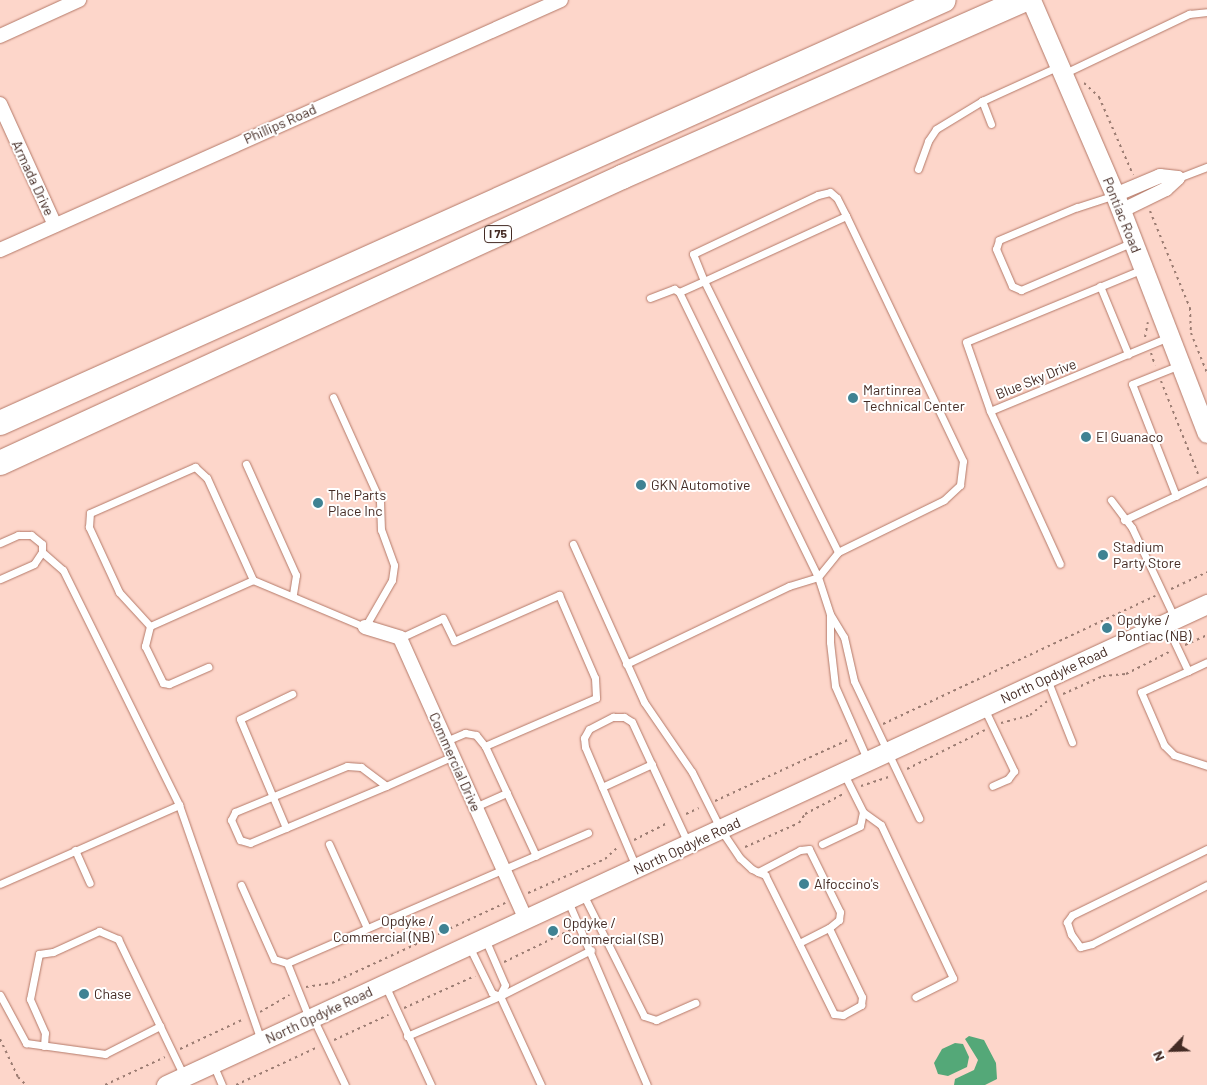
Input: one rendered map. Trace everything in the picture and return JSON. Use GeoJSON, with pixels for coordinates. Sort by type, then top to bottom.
{"type":"FeatureCollection","features":[{"type":"Feature","properties":{"kind":"highway","name":"I 75"},"geometry":{"type":"LineString","coordinates":[[0,423],[944,0]]}},
{"type":"Feature","properties":{"kind":"highway","name":"I 75"},"geometry":{"type":"LineString","coordinates":[[0,464],[622,177],[1023,0]]}},
{"type":"Feature","properties":{"kind":"main road","name":"Pontiac Road"},"geometry":{"type":"LineString","coordinates":[[1031,0],[1118,203],[1206,429]]}},
{"type":"Feature","properties":{"kind":"main road","name":"North Opdyke Road"},"geometry":{"type":"LineString","coordinates":[[166,1085],[721,830],[847,781],[868,762],[1207,604]]}},
{"type":"Feature","properties":{"kind":"street"},"geometry":{"type":"LineString","coordinates":[[0,36],[79,0]]}},
{"type":"Feature","properties":{"kind":"street","name":"Phillips Road"},"geometry":{"type":"LineString","coordinates":[[0,250],[561,0]]}},
{"type":"Feature","properties":{"kind":"street","name":"Armada Drive"},"geometry":{"type":"LineString","coordinates":[[0,104],[55,225]]}},
{"type":"Feature","properties":{"kind":"street"},"geometry":{"type":"LineString","coordinates":[[1118,203],[1166,189],[1178,178]]}},
{"type":"Feature","properties":{"kind":"street"},"geometry":{"type":"LineString","coordinates":[[365,626],[400,638]]}},
{"type":"Feature","properties":{"kind":"street","name":"Commercial Drive"},"geometry":{"type":"LineString","coordinates":[[400,638],[526,920]]}},
{"type":"Feature","properties":{"kind":"lane"},"geometry":{"type":"LineString","coordinates":[[918,169],[928,140],[936,129],[982,101],[1061,70],[1189,14],[1207,12]]}},
{"type":"Feature","properties":{"kind":"lane"},"geometry":{"type":"LineString","coordinates":[[982,101],[991,124]]}},
{"type":"Feature","properties":{"kind":"lane"},"geometry":{"type":"LineString","coordinates":[[1178,178],[1207,167]]}},
{"type":"Feature","properties":{"kind":"lane"},"geometry":{"type":"LineString","coordinates":[[626,664],[789,586],[818,576],[838,552],[944,500],[960,485],[963,461],[846,216],[837,198],[830,192],[809,198],[697,250],[693,254],[704,281],[838,552]]}},
{"type":"Feature","properties":{"kind":"lane"},"geometry":{"type":"LineString","coordinates":[[1118,203],[1077,207],[999,240],[996,249],[1012,286],[1021,290],[1133,242]]}},
{"type":"Feature","properties":{"kind":"lane"},"geometry":{"type":"LineString","coordinates":[[679,292],[846,216]]}},
{"type":"Feature","properties":{"kind":"lane","name":"Blue Sky Drive"},"geometry":{"type":"LineString","coordinates":[[1144,269],[966,342],[990,411],[1170,337]]}},
{"type":"Feature","properties":{"kind":"lane"},"geometry":{"type":"LineString","coordinates":[[1100,286],[1128,354]]}},
{"type":"Feature","properties":{"kind":"lane"},"geometry":{"type":"LineString","coordinates":[[650,298],[674,289],[679,292],[818,576],[830,614],[844,637],[854,681],[876,728],[890,752],[919,818]]}},
{"type":"Feature","properties":{"kind":"lane"},"geometry":{"type":"LineString","coordinates":[[1176,496],[1132,384],[1181,365]]}},
{"type":"Feature","properties":{"kind":"lane"},"geometry":{"type":"LineString","coordinates":[[150,626],[119,592],[89,528],[90,513],[195,467],[207,478],[254,580],[365,626],[392,580],[394,565],[381,530],[380,501],[333,397]]}},
{"type":"Feature","properties":{"kind":"lane"},"geometry":{"type":"LineString","coordinates":[[990,411],[1060,564]]}},
{"type":"Feature","properties":{"kind":"lane"},"geometry":{"type":"LineString","coordinates":[[246,464],[296,575],[293,595]]}},
{"type":"Feature","properties":{"kind":"lane"},"geometry":{"type":"LineString","coordinates":[[1124,520],[1207,481]]}},
{"type":"Feature","properties":{"kind":"lane"},"geometry":{"type":"LineString","coordinates":[[1111,500],[1124,520],[1132,528],[1162,593],[1177,648],[1188,671]]}},
{"type":"Feature","properties":{"kind":"lane"},"geometry":{"type":"LineString","coordinates":[[0,543],[18,535],[32,535],[42,544],[42,552],[34,564],[0,579]]}},
{"type":"Feature","properties":{"kind":"lane"},"geometry":{"type":"LineString","coordinates":[[572,544],[644,702],[687,764],[721,830],[736,851],[758,872],[765,875],[834,1014],[843,1015],[861,1005],[862,997],[829,928]]}},
{"type":"Feature","properties":{"kind":"lane"},"geometry":{"type":"LineString","coordinates":[[42,552],[63,570],[179,805],[261,1041]]}},
{"type":"Feature","properties":{"kind":"lane"},"geometry":{"type":"LineString","coordinates":[[150,626],[254,580]]}},
{"type":"Feature","properties":{"kind":"lane"},"geometry":{"type":"LineString","coordinates":[[400,638],[443,618],[454,641],[559,595],[595,678],[596,698],[485,746]]}},
{"type":"Feature","properties":{"kind":"lane"},"geometry":{"type":"LineString","coordinates":[[830,614],[830,642],[835,686],[868,762]]}},
{"type":"Feature","properties":{"kind":"lane"},"geometry":{"type":"LineString","coordinates":[[150,626],[145,646],[163,683],[170,684],[208,667]]}},
{"type":"Feature","properties":{"kind":"lane"},"geometry":{"type":"LineString","coordinates":[[1207,662],[1141,692],[1164,745],[1174,755],[1207,766]]}},
{"type":"Feature","properties":{"kind":"lane"},"geometry":{"type":"LineString","coordinates":[[1047,679],[1072,742]]}},
{"type":"Feature","properties":{"kind":"lane"},"geometry":{"type":"LineString","coordinates":[[286,828],[240,719],[292,694]]}},
{"type":"Feature","properties":{"kind":"lane"},"geometry":{"type":"LineString","coordinates":[[984,708],[1014,772],[1008,779],[992,786]]}},
{"type":"Feature","properties":{"kind":"lane"},"geometry":{"type":"LineString","coordinates":[[637,869],[602,787],[584,738],[590,729],[614,717],[624,717],[632,722],[689,845]]}},
{"type":"Feature","properties":{"kind":"lane"},"geometry":{"type":"LineString","coordinates":[[446,741],[465,733],[476,735],[485,746],[536,856]]}},
{"type":"Feature","properties":{"kind":"lane"},"geometry":{"type":"LineString","coordinates":[[386,786],[354,765],[235,812],[231,820],[244,844],[386,786],[453,756]]}},
{"type":"Feature","properties":{"kind":"lane"},"geometry":{"type":"LineString","coordinates":[[602,787],[652,764]]}},
{"type":"Feature","properties":{"kind":"lane"},"geometry":{"type":"LineString","coordinates":[[847,781],[863,812],[881,825],[954,978],[915,997]]}},
{"type":"Feature","properties":{"kind":"lane"},"geometry":{"type":"LineString","coordinates":[[475,807],[507,793]]}},
{"type":"Feature","properties":{"kind":"lane"},"geometry":{"type":"LineString","coordinates":[[0,884],[179,805]]}},
{"type":"Feature","properties":{"kind":"lane"},"geometry":{"type":"LineString","coordinates":[[822,844],[860,826],[863,812]]}},
{"type":"Feature","properties":{"kind":"lane"},"geometry":{"type":"LineString","coordinates":[[241,885],[274,959],[287,963],[504,871],[588,833]]}},
{"type":"Feature","properties":{"kind":"lane"},"geometry":{"type":"LineString","coordinates":[[329,844],[367,928]]}},
{"type":"Feature","properties":{"kind":"lane"},"geometry":{"type":"LineString","coordinates":[[758,872],[800,850],[809,849],[840,912],[839,920],[829,928],[798,943]]}},
{"type":"Feature","properties":{"kind":"lane"},"geometry":{"type":"LineString","coordinates":[[1207,849],[1072,914],[1067,922],[1080,947],[1207,885]]}},
{"type":"Feature","properties":{"kind":"lane"},"geometry":{"type":"LineString","coordinates":[[75,850],[90,883]]}},
{"type":"Feature","properties":{"kind":"lane"},"geometry":{"type":"LineString","coordinates":[[576,897],[579,925],[647,1085]]}},
{"type":"Feature","properties":{"kind":"lane"},"geometry":{"type":"LineString","coordinates":[[576,897],[644,1016],[656,1020],[695,1003]]}},
{"type":"Feature","properties":{"kind":"lane"},"geometry":{"type":"LineString","coordinates":[[44,1046],[45,1033],[30,999],[39,954],[53,952],[99,931],[118,939],[184,1077]]}},
{"type":"Feature","properties":{"kind":"lane"},"geometry":{"type":"LineString","coordinates":[[477,942],[497,966],[505,985],[500,996]]}},
{"type":"Feature","properties":{"kind":"lane"},"geometry":{"type":"LineString","coordinates":[[477,942],[482,972],[492,992],[500,996],[541,1085]]}},
{"type":"Feature","properties":{"kind":"lane"},"geometry":{"type":"LineString","coordinates":[[407,1036],[500,996],[591,950]]}},
{"type":"Feature","properties":{"kind":"lane"},"geometry":{"type":"LineString","coordinates":[[287,963],[298,991],[345,1085]]}},
{"type":"Feature","properties":{"kind":"lane"},"geometry":{"type":"LineString","coordinates":[[385,985],[431,1085]]}},
{"type":"Feature","properties":{"kind":"lane"},"geometry":{"type":"LineString","coordinates":[[0,996],[26,1043],[105,1054],[160,1026]]}},
{"type":"Feature","properties":{"kind":"lane"},"geometry":{"type":"LineString","coordinates":[[213,1064],[222,1085]]}},
{"type":"Feature","properties":{"kind":"path"},"geometry":{"type":"LineString","coordinates":[[876,728],[1051,648],[1207,572]]}},
{"type":"Feature","properties":{"kind":"path"},"geometry":{"type":"LineString","coordinates":[[736,851],[799,823],[805,814],[847,781],[900,774],[949,746],[1016,716],[1030,715],[1044,702],[1055,699],[1103,676],[1126,674],[1207,635]]}},
{"type":"Feature","properties":{"kind":"path"},"geometry":{"type":"LineString","coordinates":[[105,1085],[298,991],[332,983],[605,859],[608,853],[677,819],[857,736]]}},
{"type":"Feature","properties":{"kind":"path"},"geometry":{"type":"LineString","coordinates":[[497,966],[579,925]]}},
{"type":"Feature","properties":{"kind":"path"},"geometry":{"type":"LineString","coordinates":[[236,1085],[482,972]]}},
{"type":"Feature","properties":{"kind":"path"},"geometry":{"type":"LineString","coordinates":[[0,1039],[18,1077],[26,1085]]}},
{"type":"Feature","properties":{"kind":"shaded area"},"geometry":{"type":"Polygon","coordinates":[[[969,1036],[984,1040],[996,1063],[997,1079],[985,1085],[954,1085],[955,1079],[974,1070],[978,1060],[965,1039],[969,1036]]]}},
{"type":"Feature","properties":{"kind":"shaded area"},"geometry":{"type":"Polygon","coordinates":[[[955,1043],[963,1044],[969,1057],[967,1067],[948,1076],[938,1074],[934,1063],[942,1049],[955,1043]]]}},
{"type":"Feature","properties":{"kind":"place","name":"Martinrea Technical Center"},"geometry":{"type":"Point","coordinates":[853,398]}},
{"type":"Feature","properties":{"kind":"place","name":"El Guanaco"},"geometry":{"type":"Point","coordinates":[1086,437]}},
{"type":"Feature","properties":{"kind":"place","name":"GKN Automotive"},"geometry":{"type":"Point","coordinates":[641,485]}},
{"type":"Feature","properties":{"kind":"place","name":"The Parts Place Inc"},"geometry":{"type":"Point","coordinates":[318,503]}},
{"type":"Feature","properties":{"kind":"place","name":"Stadium Party Store"},"geometry":{"type":"Point","coordinates":[1103,555]}},
{"type":"Feature","properties":{"kind":"place","name":"Opdyke / Pontiac (NB)"},"geometry":{"type":"Point","coordinates":[1107,628]}},
{"type":"Feature","properties":{"kind":"place","name":"Alfoccino's"},"geometry":{"type":"Point","coordinates":[804,884]}},
{"type":"Feature","properties":{"kind":"place","name":"Opdyke / Commercial (NB)"},"geometry":{"type":"Point","coordinates":[444,929]}},
{"type":"Feature","properties":{"kind":"place","name":"Opdyke / Commercial (SB)"},"geometry":{"type":"Point","coordinates":[553,931]}},
{"type":"Feature","properties":{"kind":"place","name":"Chase"},"geometry":{"type":"Point","coordinates":[84,994]}}]}
